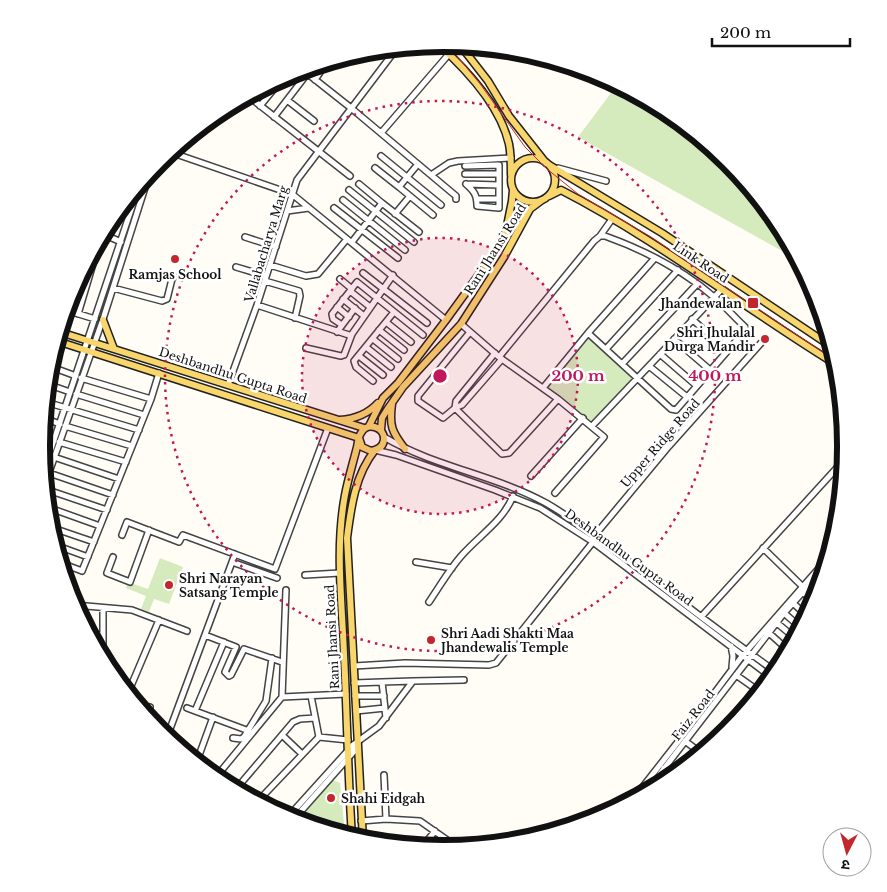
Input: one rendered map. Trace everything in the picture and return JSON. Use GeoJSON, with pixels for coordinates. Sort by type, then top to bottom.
{"type":"FeatureCollection","features":[{"type":"Feature","properties":{"kind":"main road"},"geometry":{"type":"LineString","coordinates":[[449,54],[480,86],[502,123],[510,146],[513,190],[523,200],[532,202],[542,200],[549,196],[554,188],[555,178],[552,169],[509,116],[488,81],[466,53]]}},
{"type":"Feature","properties":{"kind":"main road"},"geometry":{"type":"LineString","coordinates":[[511,175],[516,166],[525,159],[536,158],[546,163]]}},
{"type":"Feature","properties":{"kind":"main road","name":"Link Road"},"geometry":{"type":"LineString","coordinates":[[546,163],[662,233],[823,341]]}},
{"type":"Feature","properties":{"kind":"main road","name":"Rani Jhansi Road"},"geometry":{"type":"LineString","coordinates":[[366,427],[383,398],[398,383],[496,251],[506,230],[513,190]]}},
{"type":"Feature","properties":{"kind":"main road","name":"Link Road"},"geometry":{"type":"LineString","coordinates":[[549,196],[561,190],[647,239],[721,290],[827,358]]}},
{"type":"Feature","properties":{"kind":"main road","name":"Rani Jhansi Road"},"geometry":{"type":"LineString","coordinates":[[381,430],[382,418],[403,387],[461,324],[504,257],[530,210],[542,200]]}},
{"type":"Feature","properties":{"kind":"main road"},"geometry":{"type":"LineString","coordinates":[[103,320],[114,349]]}},
{"type":"Feature","properties":{"kind":"main road"},"geometry":{"type":"LineString","coordinates":[[66,334],[87,341]]}},
{"type":"Feature","properties":{"kind":"main road","name":"Deshbandhu Gupta Road"},"geometry":{"type":"LineString","coordinates":[[87,341],[336,420],[366,427]]}},
{"type":"Feature","properties":{"kind":"main road","name":"Deshbandhu Gupta Road"},"geometry":{"type":"LineString","coordinates":[[63,343],[359,438]]}},
{"type":"Feature","properties":{"kind":"main road"},"geometry":{"type":"LineString","coordinates":[[336,420],[350,419],[364,414],[383,398]]}},
{"type":"Feature","properties":{"kind":"main road"},"geometry":{"type":"LineString","coordinates":[[392,403],[390,416],[392,431],[405,449]]}},
{"type":"Feature","properties":{"kind":"main road"},"geometry":{"type":"LineString","coordinates":[[373,426],[381,430],[384,437],[382,446],[375,450],[369,451],[364,449],[360,444],[359,438],[366,427],[373,426]]}},
{"type":"Feature","properties":{"kind":"main road","name":"Rani Jhansi Road"},"geometry":{"type":"LineString","coordinates":[[352,828],[340,573],[341,518],[359,438]]}},
{"type":"Feature","properties":{"kind":"main road","name":"Rani Jhansi Road"},"geometry":{"type":"LineString","coordinates":[[362,831],[347,538],[360,472],[375,450]]}},
{"type":"Feature","properties":{"kind":"street"},"geometry":{"type":"LineString","coordinates":[[381,133],[449,54]]}},
{"type":"Feature","properties":{"kind":"street","name":"Vallabacharya Marg"},"geometry":{"type":"LineString","coordinates":[[228,385],[266,279],[296,180],[391,56]]}},
{"type":"Feature","properties":{"kind":"street"},"geometry":{"type":"LineString","coordinates":[[314,80],[319,72]]}},
{"type":"Feature","properties":{"kind":"street"},"geometry":{"type":"LineString","coordinates":[[309,76],[352,108],[456,196],[456,199]]}},
{"type":"Feature","properties":{"kind":"street"},"geometry":{"type":"LineString","coordinates":[[274,117],[300,79]]}},
{"type":"Feature","properties":{"kind":"street"},"geometry":{"type":"LineString","coordinates":[[260,106],[272,92]]}},
{"type":"Feature","properties":{"kind":"street"},"geometry":{"type":"LineString","coordinates":[[287,100],[314,121]]}},
{"type":"Feature","properties":{"kind":"street"},"geometry":{"type":"LineString","coordinates":[[254,101],[350,176]]}},
{"type":"Feature","properties":{"kind":"street"},"geometry":{"type":"LineString","coordinates":[[179,155],[292,194],[446,320]]}},
{"type":"Feature","properties":{"kind":"street"},"geometry":{"type":"LineString","coordinates":[[381,156],[441,205]]}},
{"type":"Feature","properties":{"kind":"street"},"geometry":{"type":"LineString","coordinates":[[465,163],[511,158]]}},
{"type":"Feature","properties":{"kind":"street"},"geometry":{"type":"LineString","coordinates":[[431,175],[449,163],[465,163],[499,165],[500,208],[477,206],[477,199],[473,190],[466,184],[465,163]]}},
{"type":"Feature","properties":{"kind":"street"},"geometry":{"type":"LineString","coordinates":[[546,163],[561,169],[606,180]]}},
{"type":"Feature","properties":{"kind":"street"},"geometry":{"type":"LineString","coordinates":[[399,187],[418,164]]}},
{"type":"Feature","properties":{"kind":"street"},"geometry":{"type":"LineString","coordinates":[[375,168],[433,215]]}},
{"type":"Feature","properties":{"kind":"street"},"geometry":{"type":"LineString","coordinates":[[466,174],[499,174]]}},
{"type":"Feature","properties":{"kind":"street"},"geometry":{"type":"LineString","coordinates":[[359,184],[419,232]]}},
{"type":"Feature","properties":{"kind":"street"},"geometry":{"type":"LineString","coordinates":[[466,184],[499,185]]}},
{"type":"Feature","properties":{"kind":"street"},"geometry":{"type":"LineString","coordinates":[[349,190],[414,242]]}},
{"type":"Feature","properties":{"kind":"street"},"geometry":{"type":"LineString","coordinates":[[119,479],[51,456],[88,351],[95,343],[144,192]]}},
{"type":"Feature","properties":{"kind":"street"},"geometry":{"type":"LineString","coordinates":[[395,214],[410,196]]}},
{"type":"Feature","properties":{"kind":"street"},"geometry":{"type":"LineString","coordinates":[[477,199],[500,199]]}},
{"type":"Feature","properties":{"kind":"street"},"geometry":{"type":"LineString","coordinates":[[343,200],[405,250]]}},
{"type":"Feature","properties":{"kind":"street"},"geometry":{"type":"LineString","coordinates":[[270,265],[306,276],[318,274],[349,240],[362,229],[382,203]]}},
{"type":"Feature","properties":{"kind":"street"},"geometry":{"type":"LineString","coordinates":[[88,351],[87,341],[132,206]]}},
{"type":"Feature","properties":{"kind":"street"},"geometry":{"type":"LineString","coordinates":[[287,212],[309,208]]}},
{"type":"Feature","properties":{"kind":"street"},"geometry":{"type":"LineString","coordinates":[[334,208],[398,258]]}},
{"type":"Feature","properties":{"kind":"street"},"geometry":{"type":"LineString","coordinates":[[470,332],[417,399],[440,418],[443,418],[462,405],[499,356],[600,236],[612,219]]}},
{"type":"Feature","properties":{"kind":"street"},"geometry":{"type":"LineString","coordinates":[[588,333],[673,410],[676,410],[744,332],[745,328],[714,296],[678,270],[610,237],[600,236]]}},
{"type":"Feature","properties":{"kind":"street"},"geometry":{"type":"LineString","coordinates":[[245,237],[276,247]]}},
{"type":"Feature","properties":{"kind":"street"},"geometry":{"type":"LineString","coordinates":[[109,238],[121,242]]}},
{"type":"Feature","properties":{"kind":"street"},"geometry":{"type":"LineString","coordinates":[[543,388],[588,333],[655,258]]}},
{"type":"Feature","properties":{"kind":"street"},"geometry":{"type":"LineString","coordinates":[[236,267],[300,292],[295,318]]}},
{"type":"Feature","properties":{"kind":"street"},"geometry":{"type":"LineString","coordinates":[[606,349],[678,270]]}},
{"type":"Feature","properties":{"kind":"street"},"geometry":{"type":"LineString","coordinates":[[363,273],[427,324]]}},
{"type":"Feature","properties":{"kind":"street"},"geometry":{"type":"LineString","coordinates":[[306,348],[341,356],[344,355],[352,334],[393,275]]}},
{"type":"Feature","properties":{"kind":"street"},"geometry":{"type":"LineString","coordinates":[[113,288],[162,301],[167,299],[174,277]]}},
{"type":"Feature","properties":{"kind":"street"},"geometry":{"type":"LineString","coordinates":[[340,278],[370,307]]}},
{"type":"Feature","properties":{"kind":"street"},"geometry":{"type":"LineString","coordinates":[[78,314],[88,280]]}},
{"type":"Feature","properties":{"kind":"street"},"geometry":{"type":"LineString","coordinates":[[342,325],[331,317],[357,282],[422,334]]}},
{"type":"Feature","properties":{"kind":"street"},"geometry":{"type":"LineString","coordinates":[[622,364],[697,284]]}},
{"type":"Feature","properties":{"kind":"street"},"geometry":{"type":"LineString","coordinates":[[592,426],[721,290]]}},
{"type":"Feature","properties":{"kind":"street"},"geometry":{"type":"LineString","coordinates":[[343,299],[364,316]]}},
{"type":"Feature","properties":{"kind":"street"},"geometry":{"type":"LineString","coordinates":[[257,305],[346,335],[352,334]]}},
{"type":"Feature","properties":{"kind":"street"},"geometry":{"type":"LineString","coordinates":[[337,307],[348,316]]}},
{"type":"Feature","properties":{"kind":"street"},"geometry":{"type":"LineString","coordinates":[[337,332],[355,308]]}},
{"type":"Feature","properties":{"kind":"street"},"geometry":{"type":"LineString","coordinates":[[373,381],[355,366],[354,362],[394,312]]}},
{"type":"Feature","properties":{"kind":"street"},"geometry":{"type":"LineString","coordinates":[[74,313],[95,319]]}},
{"type":"Feature","properties":{"kind":"street"},"geometry":{"type":"LineString","coordinates":[[692,319],[727,351]]}},
{"type":"Feature","properties":{"kind":"street"},"geometry":{"type":"LineString","coordinates":[[386,322],[411,342]]}},
{"type":"Feature","properties":{"kind":"street"},"geometry":{"type":"LineString","coordinates":[[461,324],[499,356],[558,399],[604,437],[555,492]]}},
{"type":"Feature","properties":{"kind":"street"},"geometry":{"type":"LineString","coordinates":[[379,330],[404,350]]}},
{"type":"Feature","properties":{"kind":"street"},"geometry":{"type":"LineString","coordinates":[[373,339],[398,359]]}},
{"type":"Feature","properties":{"kind":"street"},"geometry":{"type":"LineString","coordinates":[[674,339],[710,370]]}},
{"type":"Feature","properties":{"kind":"street","name":"Upper Ridge Road"},"geometry":{"type":"LineString","coordinates":[[595,535],[669,446],[761,344]]}},
{"type":"Feature","properties":{"kind":"street"},"geometry":{"type":"LineString","coordinates":[[366,347],[391,367]]}},
{"type":"Feature","properties":{"kind":"street"},"geometry":{"type":"LineString","coordinates":[[660,354],[697,386]]}},
{"type":"Feature","properties":{"kind":"street"},"geometry":{"type":"LineString","coordinates":[[359,356],[383,375]]}},
{"type":"Feature","properties":{"kind":"street"},"geometry":{"type":"LineString","coordinates":[[455,408],[456,401],[499,356]]}},
{"type":"Feature","properties":{"kind":"street"},"geometry":{"type":"LineString","coordinates":[[649,366],[687,397]]}},
{"type":"Feature","properties":{"kind":"street"},"geometry":{"type":"LineString","coordinates":[[58,369],[151,399]]}},
{"type":"Feature","properties":{"kind":"street"},"geometry":{"type":"LineString","coordinates":[[69,566],[82,571],[139,430],[159,373]]}},
{"type":"Feature","properties":{"kind":"street"},"geometry":{"type":"LineString","coordinates":[[55,387],[144,415]]}},
{"type":"Feature","properties":{"kind":"street"},"geometry":{"type":"LineString","coordinates":[[455,408],[502,454],[509,454],[558,399]]}},
{"type":"Feature","properties":{"kind":"street"},"geometry":{"type":"LineString","coordinates":[[52,404],[139,430]]}},
{"type":"Feature","properties":{"kind":"street"},"geometry":{"type":"LineString","coordinates":[[531,476],[582,418]]}},
{"type":"Feature","properties":{"kind":"street"},"geometry":{"type":"LineString","coordinates":[[51,421],[132,446]]}},
{"type":"Feature","properties":{"kind":"street"},"geometry":{"type":"LineString","coordinates":[[122,535],[127,522],[179,542],[183,535],[275,569],[328,428]]}},
{"type":"Feature","properties":{"kind":"street","name":"Deshbandhu Gupta Road"},"geometry":{"type":"LineString","coordinates":[[384,437],[405,449],[506,486],[546,503],[595,535],[701,617],[751,658],[766,673]]}},
{"type":"Feature","properties":{"kind":"street"},"geometry":{"type":"LineString","coordinates":[[50,439],[126,462]]}},
{"type":"Feature","properties":{"kind":"street","name":"Deshbandhu Gupta Road"},"geometry":{"type":"LineString","coordinates":[[375,450],[396,455],[513,496],[540,508],[593,542],[730,646],[745,653]]}},
{"type":"Feature","properties":{"kind":"street"},"geometry":{"type":"LineString","coordinates":[[701,617],[836,469]]}},
{"type":"Feature","properties":{"kind":"street"},"geometry":{"type":"LineString","coordinates":[[51,474],[113,495]]}},
{"type":"Feature","properties":{"kind":"street"},"geometry":{"type":"LineString","coordinates":[[503,493],[506,486]]}},
{"type":"Feature","properties":{"kind":"street"},"geometry":{"type":"LineString","coordinates":[[53,491],[107,510]]}},
{"type":"Feature","properties":{"kind":"street"},"geometry":{"type":"LineString","coordinates":[[429,602],[462,555],[508,508],[513,496]]}},
{"type":"Feature","properties":{"kind":"street"},"geometry":{"type":"LineString","coordinates":[[56,511],[100,526]]}},
{"type":"Feature","properties":{"kind":"street"},"geometry":{"type":"LineString","coordinates":[[59,530],[94,542]]}},
{"type":"Feature","properties":{"kind":"street"},"geometry":{"type":"LineString","coordinates":[[113,557],[107,573],[130,582],[149,530]]}},
{"type":"Feature","properties":{"kind":"street"},"geometry":{"type":"LineString","coordinates":[[354,666],[405,663],[496,664],[593,542],[595,535]]}},
{"type":"Feature","properties":{"kind":"street"},"geometry":{"type":"LineString","coordinates":[[63,548],[88,557]]}},
{"type":"Feature","properties":{"kind":"street"},"geometry":{"type":"LineString","coordinates":[[763,548],[802,586]]}},
{"type":"Feature","properties":{"kind":"street"},"geometry":{"type":"LineString","coordinates":[[170,729],[235,554]]}},
{"type":"Feature","properties":{"kind":"street"},"geometry":{"type":"LineString","coordinates":[[232,562],[277,578]]}},
{"type":"Feature","properties":{"kind":"street"},"geometry":{"type":"LineString","coordinates":[[416,562],[452,568]]}},
{"type":"Feature","properties":{"kind":"street"},"geometry":{"type":"LineString","coordinates":[[645,784],[745,653],[817,570]]}},
{"type":"Feature","properties":{"kind":"street"},"geometry":{"type":"LineString","coordinates":[[305,575],[340,573]]}},
{"type":"Feature","properties":{"kind":"street","name":"Faiz Road"},"geometry":{"type":"LineString","coordinates":[[659,775],[784,614],[813,581]]}},
{"type":"Feature","properties":{"kind":"street"},"geometry":{"type":"LineString","coordinates":[[221,770],[282,696],[286,590]]}},
{"type":"Feature","properties":{"kind":"street"},"geometry":{"type":"LineString","coordinates":[[803,592],[807,596]]}},
{"type":"Feature","properties":{"kind":"street"},"geometry":{"type":"LineString","coordinates":[[793,603],[801,610]]}},
{"type":"Feature","properties":{"kind":"street"},"geometry":{"type":"LineString","coordinates":[[84,606],[132,610],[187,631]]}},
{"type":"Feature","properties":{"kind":"street"},"geometry":{"type":"LineString","coordinates":[[102,641],[103,608]]}},
{"type":"Feature","properties":{"kind":"street"},"geometry":{"type":"LineString","coordinates":[[784,614],[794,623]]}},
{"type":"Feature","properties":{"kind":"street"},"geometry":{"type":"LineString","coordinates":[[131,686],[159,620]]}},
{"type":"Feature","properties":{"kind":"street"},"geometry":{"type":"LineString","coordinates":[[777,623],[789,633]]}},
{"type":"Feature","properties":{"kind":"street"},"geometry":{"type":"LineString","coordinates":[[769,633],[783,645]]}},
{"type":"Feature","properties":{"kind":"street"},"geometry":{"type":"LineString","coordinates":[[205,635],[236,647],[225,672],[229,676],[232,674],[244,648],[282,662]]}},
{"type":"Feature","properties":{"kind":"street"},"geometry":{"type":"LineString","coordinates":[[196,711],[224,642]]}},
{"type":"Feature","properties":{"kind":"street"},"geometry":{"type":"LineString","coordinates":[[730,646],[733,656],[732,670]]}},
{"type":"Feature","properties":{"kind":"street"},"geometry":{"type":"LineString","coordinates":[[234,738],[241,739],[249,731],[266,701],[272,658]]}},
{"type":"Feature","properties":{"kind":"street","name":"Deshbandhu Gupta Road"},"geometry":{"type":"LineString","coordinates":[[751,658],[769,668]]}},
{"type":"Feature","properties":{"kind":"street"},"geometry":{"type":"LineString","coordinates":[[736,675],[754,688]]}},
{"type":"Feature","properties":{"kind":"street"},"geometry":{"type":"LineString","coordinates":[[354,683],[464,680]]}},
{"type":"Feature","properties":{"kind":"street"},"geometry":{"type":"LineString","coordinates":[[299,812],[357,741],[386,718],[413,681]]}},
{"type":"Feature","properties":{"kind":"street"},"geometry":{"type":"LineString","coordinates":[[382,682],[386,718]]}},
{"type":"Feature","properties":{"kind":"street"},"geometry":{"type":"LineString","coordinates":[[282,696],[346,694]]}},
{"type":"Feature","properties":{"kind":"street"},"geometry":{"type":"LineString","coordinates":[[311,696],[319,737]]}},
{"type":"Feature","properties":{"kind":"street"},"geometry":{"type":"LineString","coordinates":[[355,696],[384,696]]}},
{"type":"Feature","properties":{"kind":"street"},"geometry":{"type":"LineString","coordinates":[[187,708],[249,731]]}},
{"type":"Feature","properties":{"kind":"street"},"geometry":{"type":"LineString","coordinates":[[356,711],[385,708]]}},
{"type":"Feature","properties":{"kind":"street"},"geometry":{"type":"LineString","coordinates":[[200,755],[213,717]]}},
{"type":"Feature","properties":{"kind":"street"},"geometry":{"type":"LineString","coordinates":[[241,783],[293,722],[300,719],[315,718]]}},
{"type":"Feature","properties":{"kind":"street"},"geometry":{"type":"LineString","coordinates":[[282,735],[302,754]]}},
{"type":"Feature","properties":{"kind":"street"},"geometry":{"type":"LineString","coordinates":[[319,737],[348,740]]}},
{"type":"Feature","properties":{"kind":"street"},"geometry":{"type":"LineString","coordinates":[[263,796],[319,737]]}},
{"type":"Feature","properties":{"kind":"street"},"geometry":{"type":"LineString","coordinates":[[685,741],[695,748]]}},
{"type":"Feature","properties":{"kind":"street"},"geometry":{"type":"LineString","coordinates":[[294,810],[348,754],[357,748]]}},
{"type":"Feature","properties":{"kind":"street"},"geometry":{"type":"LineString","coordinates":[[384,775],[386,819]]}},
{"type":"Feature","properties":{"kind":"street"},"geometry":{"type":"LineString","coordinates":[[361,821],[386,819],[420,821],[447,840]]}},
{"type":"Feature","properties":{"kind":"street"},"geometry":{"type":"LineString","coordinates":[[429,839],[435,832]]}},
{"type":"Feature","properties":{"kind":"green space"},"geometry":{"type":"Polygon","coordinates":[[[613,91],[640,105],[683,134],[722,168],[756,206],[786,253],[578,137],[613,91]]]}},
{"type":"Feature","properties":{"kind":"green space"},"geometry":{"type":"Polygon","coordinates":[[[589,338],[633,380],[592,423],[548,387],[589,338]]]}},
{"type":"Feature","properties":{"kind":"green space"},"geometry":{"type":"Polygon","coordinates":[[[160,558],[183,567],[169,604],[154,599],[149,612],[141,609],[146,596],[126,588],[128,582],[148,589],[160,558]]]}},
{"type":"Feature","properties":{"kind":"green space","name":"Shahi Eidgah"},"geometry":{"type":"Polygon","coordinates":[[[333,780],[340,783],[344,827],[303,814],[333,780]]]}},
{"type":"Feature","properties":{"kind":"railway"},"geometry":{"type":"LineString","coordinates":[[454,52],[481,85],[525,147],[547,169],[578,194],[651,237],[826,354]]}},
{"type":"Feature","properties":{"kind":"place","name":"Ramjas School"},"geometry":{"type":"Point","coordinates":[175,259]}},
{"type":"Feature","properties":{"kind":"place","name":"Jhandewalan"},"geometry":{"type":"Point","coordinates":[753,303]}},
{"type":"Feature","properties":{"kind":"place","name":"Shri Jhulalal Durga Mandir"},"geometry":{"type":"Point","coordinates":[765,339]}},
{"type":"Feature","properties":{"kind":"place","name":"Shri Narayan Satsang Temple"},"geometry":{"type":"Point","coordinates":[169,585]}},
{"type":"Feature","properties":{"kind":"place","name":"Shri Aadi Shakti Maa Jhandewalis Temple"},"geometry":{"type":"Point","coordinates":[431,640]}},
{"type":"Feature","properties":{"kind":"place","name":"Shahi Eidgah"},"geometry":{"type":"Point","coordinates":[331,798]}}]}
